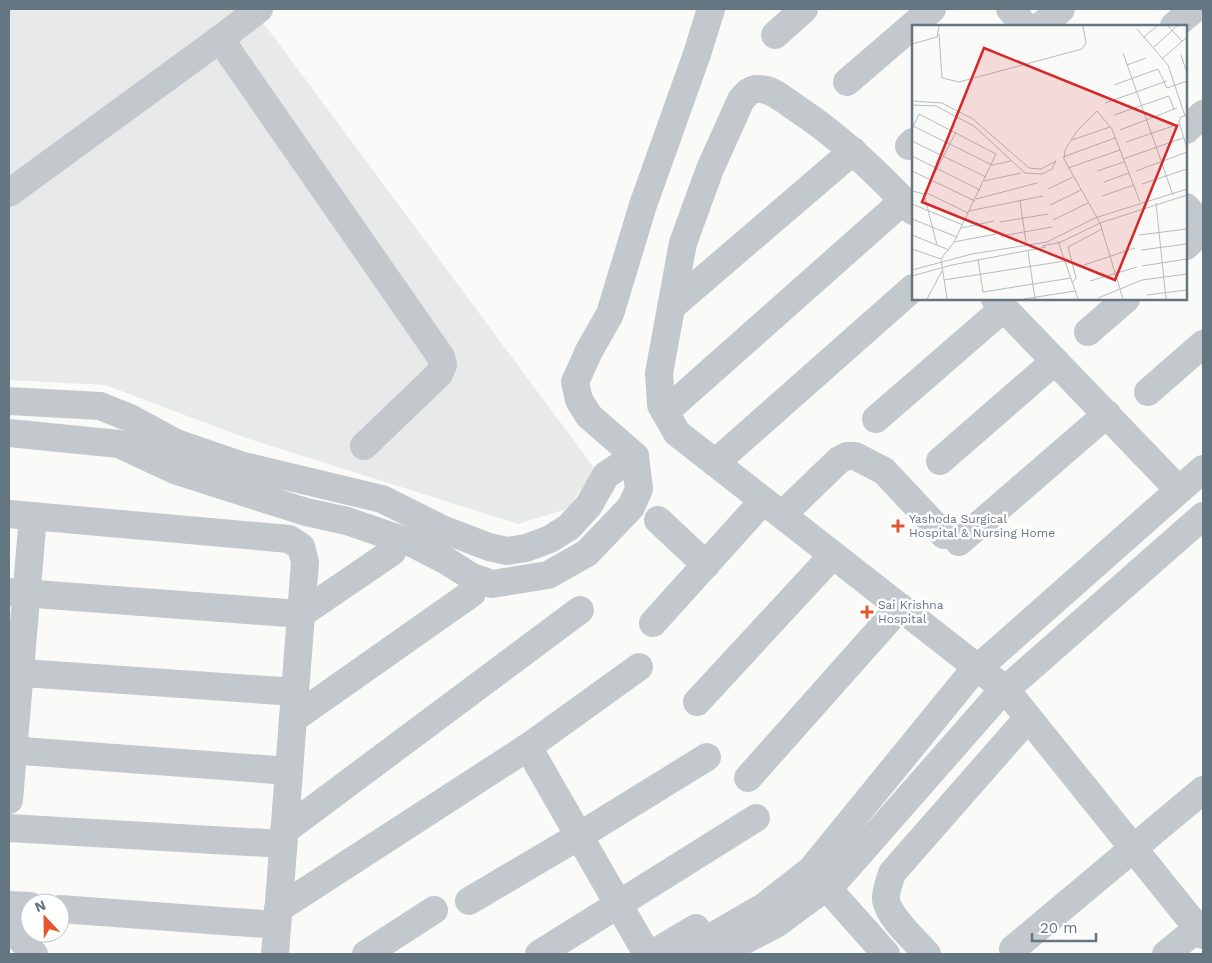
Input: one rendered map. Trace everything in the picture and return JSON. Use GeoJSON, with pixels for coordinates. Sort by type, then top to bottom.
{"type":"FeatureCollection","features":[{"type":"Feature","properties":{"kind":"street"},"geometry":{"type":"LineString","coordinates":[[9,193],[220,40],[259,9]]}},
{"type":"Feature","properties":{"kind":"street"},"geometry":{"type":"LineString","coordinates":[[9,433],[119,444],[176,471],[306,512],[348,521],[414,544],[472,577],[492,584],[548,575],[587,552],[630,507],[639,489],[635,456],[589,416],[579,400],[575,382],[589,351],[610,314],[643,205],[711,9]]}},
{"type":"Feature","properties":{"kind":"street"},"geometry":{"type":"LineString","coordinates":[[775,34],[804,9]]}},
{"type":"Feature","properties":{"kind":"street"},"geometry":{"type":"LineString","coordinates":[[913,25],[932,9]]}},
{"type":"Feature","properties":{"kind":"street"},"geometry":{"type":"LineString","coordinates":[[1010,9],[1024,25]]}},
{"type":"Feature","properties":{"kind":"street"},"geometry":{"type":"LineString","coordinates":[[1042,25],[1061,9]]}},
{"type":"Feature","properties":{"kind":"street"},"geometry":{"type":"LineString","coordinates":[[1175,25],[1194,9]]}},
{"type":"Feature","properties":{"kind":"street"},"geometry":{"type":"LineString","coordinates":[[847,82],[912,26]]}},
{"type":"Feature","properties":{"kind":"street"},"geometry":{"type":"LineString","coordinates":[[220,40],[441,356],[443,365],[438,374],[364,446]]}},
{"type":"Feature","properties":{"kind":"street"},"geometry":{"type":"LineString","coordinates":[[666,412],[908,206],[865,160],[813,118],[772,92],[758,88],[748,91],[741,100],[710,169],[683,243],[659,373],[662,405],[677,434],[1006,690],[1134,849],[1202,929],[1166,954]]}},
{"type":"Feature","properties":{"kind":"street"},"geometry":{"type":"LineString","coordinates":[[1187,129],[1203,114]]}},
{"type":"Feature","properties":{"kind":"street"},"geometry":{"type":"LineString","coordinates":[[671,307],[853,151]]}},
{"type":"Feature","properties":{"kind":"street"},"geometry":{"type":"LineString","coordinates":[[1187,208],[1203,226]]}},
{"type":"Feature","properties":{"kind":"street"},"geometry":{"type":"LineString","coordinates":[[1187,245],[1203,230]]}},
{"type":"Feature","properties":{"kind":"street"},"geometry":{"type":"LineString","coordinates":[[715,463],[912,289]]}},
{"type":"Feature","properties":{"kind":"street"},"geometry":{"type":"LineString","coordinates":[[1088,332],[1125,300]]}},
{"type":"Feature","properties":{"kind":"street"},"geometry":{"type":"LineString","coordinates":[[652,954],[719,914],[819,878],[837,879],[996,698],[1196,523],[1172,496],[1107,414],[1000,303],[876,419]]}},
{"type":"Feature","properties":{"kind":"street"},"geometry":{"type":"LineString","coordinates":[[1148,392],[1203,344]]}},
{"type":"Feature","properties":{"kind":"street"},"geometry":{"type":"LineString","coordinates":[[940,461],[1055,361]]}},
{"type":"Feature","properties":{"kind":"street"},"geometry":{"type":"LineString","coordinates":[[9,401],[100,406],[130,418],[176,443],[240,465],[382,498],[442,530],[489,547],[507,551],[526,548],[550,539],[569,527],[589,505],[606,474],[635,456]]}},
{"type":"Feature","properties":{"kind":"street"},"geometry":{"type":"LineString","coordinates":[[653,623],[706,565],[772,508],[847,456],[855,456],[884,471],[952,538],[1107,414]]}},
{"type":"Feature","properties":{"kind":"street"},"geometry":{"type":"LineString","coordinates":[[718,954],[776,924],[819,878],[970,676],[1203,469]]}},
{"type":"Feature","properties":{"kind":"street"},"geometry":{"type":"LineString","coordinates":[[275,954],[305,562],[300,547],[311,482]]}},
{"type":"Feature","properties":{"kind":"street"},"geometry":{"type":"LineString","coordinates":[[9,800],[21,515],[289,539],[300,547]]}},
{"type":"Feature","properties":{"kind":"street"},"geometry":{"type":"LineString","coordinates":[[658,520],[706,565]]}},
{"type":"Feature","properties":{"kind":"street"},"geometry":{"type":"LineString","coordinates":[[18,593],[301,614],[392,552]]}},
{"type":"Feature","properties":{"kind":"street"},"geometry":{"type":"LineString","coordinates":[[697,702],[833,555]]}},
{"type":"Feature","properties":{"kind":"street"},"geometry":{"type":"LineString","coordinates":[[293,719],[472,593]]}},
{"type":"Feature","properties":{"kind":"street"},"geometry":{"type":"LineString","coordinates":[[748,778],[900,607]]}},
{"type":"Feature","properties":{"kind":"street"},"geometry":{"type":"LineString","coordinates":[[9,828],[284,837],[580,610]]}},
{"type":"Feature","properties":{"kind":"street"},"geometry":{"type":"LineString","coordinates":[[70,909],[278,917],[528,747],[639,667]]}},
{"type":"Feature","properties":{"kind":"street"},"geometry":{"type":"LineString","coordinates":[[14,672],[295,692]]}},
{"type":"Feature","properties":{"kind":"street"},"geometry":{"type":"LineString","coordinates":[[927,954],[892,914],[886,900],[886,892],[892,873],[1028,718]]}},
{"type":"Feature","properties":{"kind":"street"},"geometry":{"type":"LineString","coordinates":[[528,747],[647,954]]}},
{"type":"Feature","properties":{"kind":"street"},"geometry":{"type":"LineString","coordinates":[[11,750],[289,771]]}},
{"type":"Feature","properties":{"kind":"street"},"geometry":{"type":"LineString","coordinates":[[469,901],[707,757]]}},
{"type":"Feature","properties":{"kind":"street"},"geometry":{"type":"LineString","coordinates":[[1013,950],[1203,790]]}},
{"type":"Feature","properties":{"kind":"street"},"geometry":{"type":"LineString","coordinates":[[539,954],[756,818]]}},
{"type":"Feature","properties":{"kind":"street"},"geometry":{"type":"LineString","coordinates":[[687,952],[765,906],[819,878]]}},
{"type":"Feature","properties":{"kind":"street"},"geometry":{"type":"LineString","coordinates":[[747,954],[819,878]]}},
{"type":"Feature","properties":{"kind":"street"},"geometry":{"type":"LineString","coordinates":[[819,878],[886,954]]}},
{"type":"Feature","properties":{"kind":"street"},"geometry":{"type":"LineString","coordinates":[[366,954],[434,910]]}},
{"type":"Feature","properties":{"kind":"street"},"geometry":{"type":"LineString","coordinates":[[9,926],[34,954]]}},
{"type":"Feature","properties":{"kind":"shaded area"},"geometry":{"type":"Polygon","coordinates":[[[9,9],[253,9],[595,469],[567,509],[518,524],[243,437],[105,385],[9,380],[9,9]]]}},
{"type":"Feature","properties":{"kind":"place","name":"Yashoda Surgical Hospital & Nursing Home"},"geometry":{"type":"Point","coordinates":[898,526]}},
{"type":"Feature","properties":{"kind":"place","name":"Sai Krishna Hospital"},"geometry":{"type":"Point","coordinates":[867,612]}}]}
